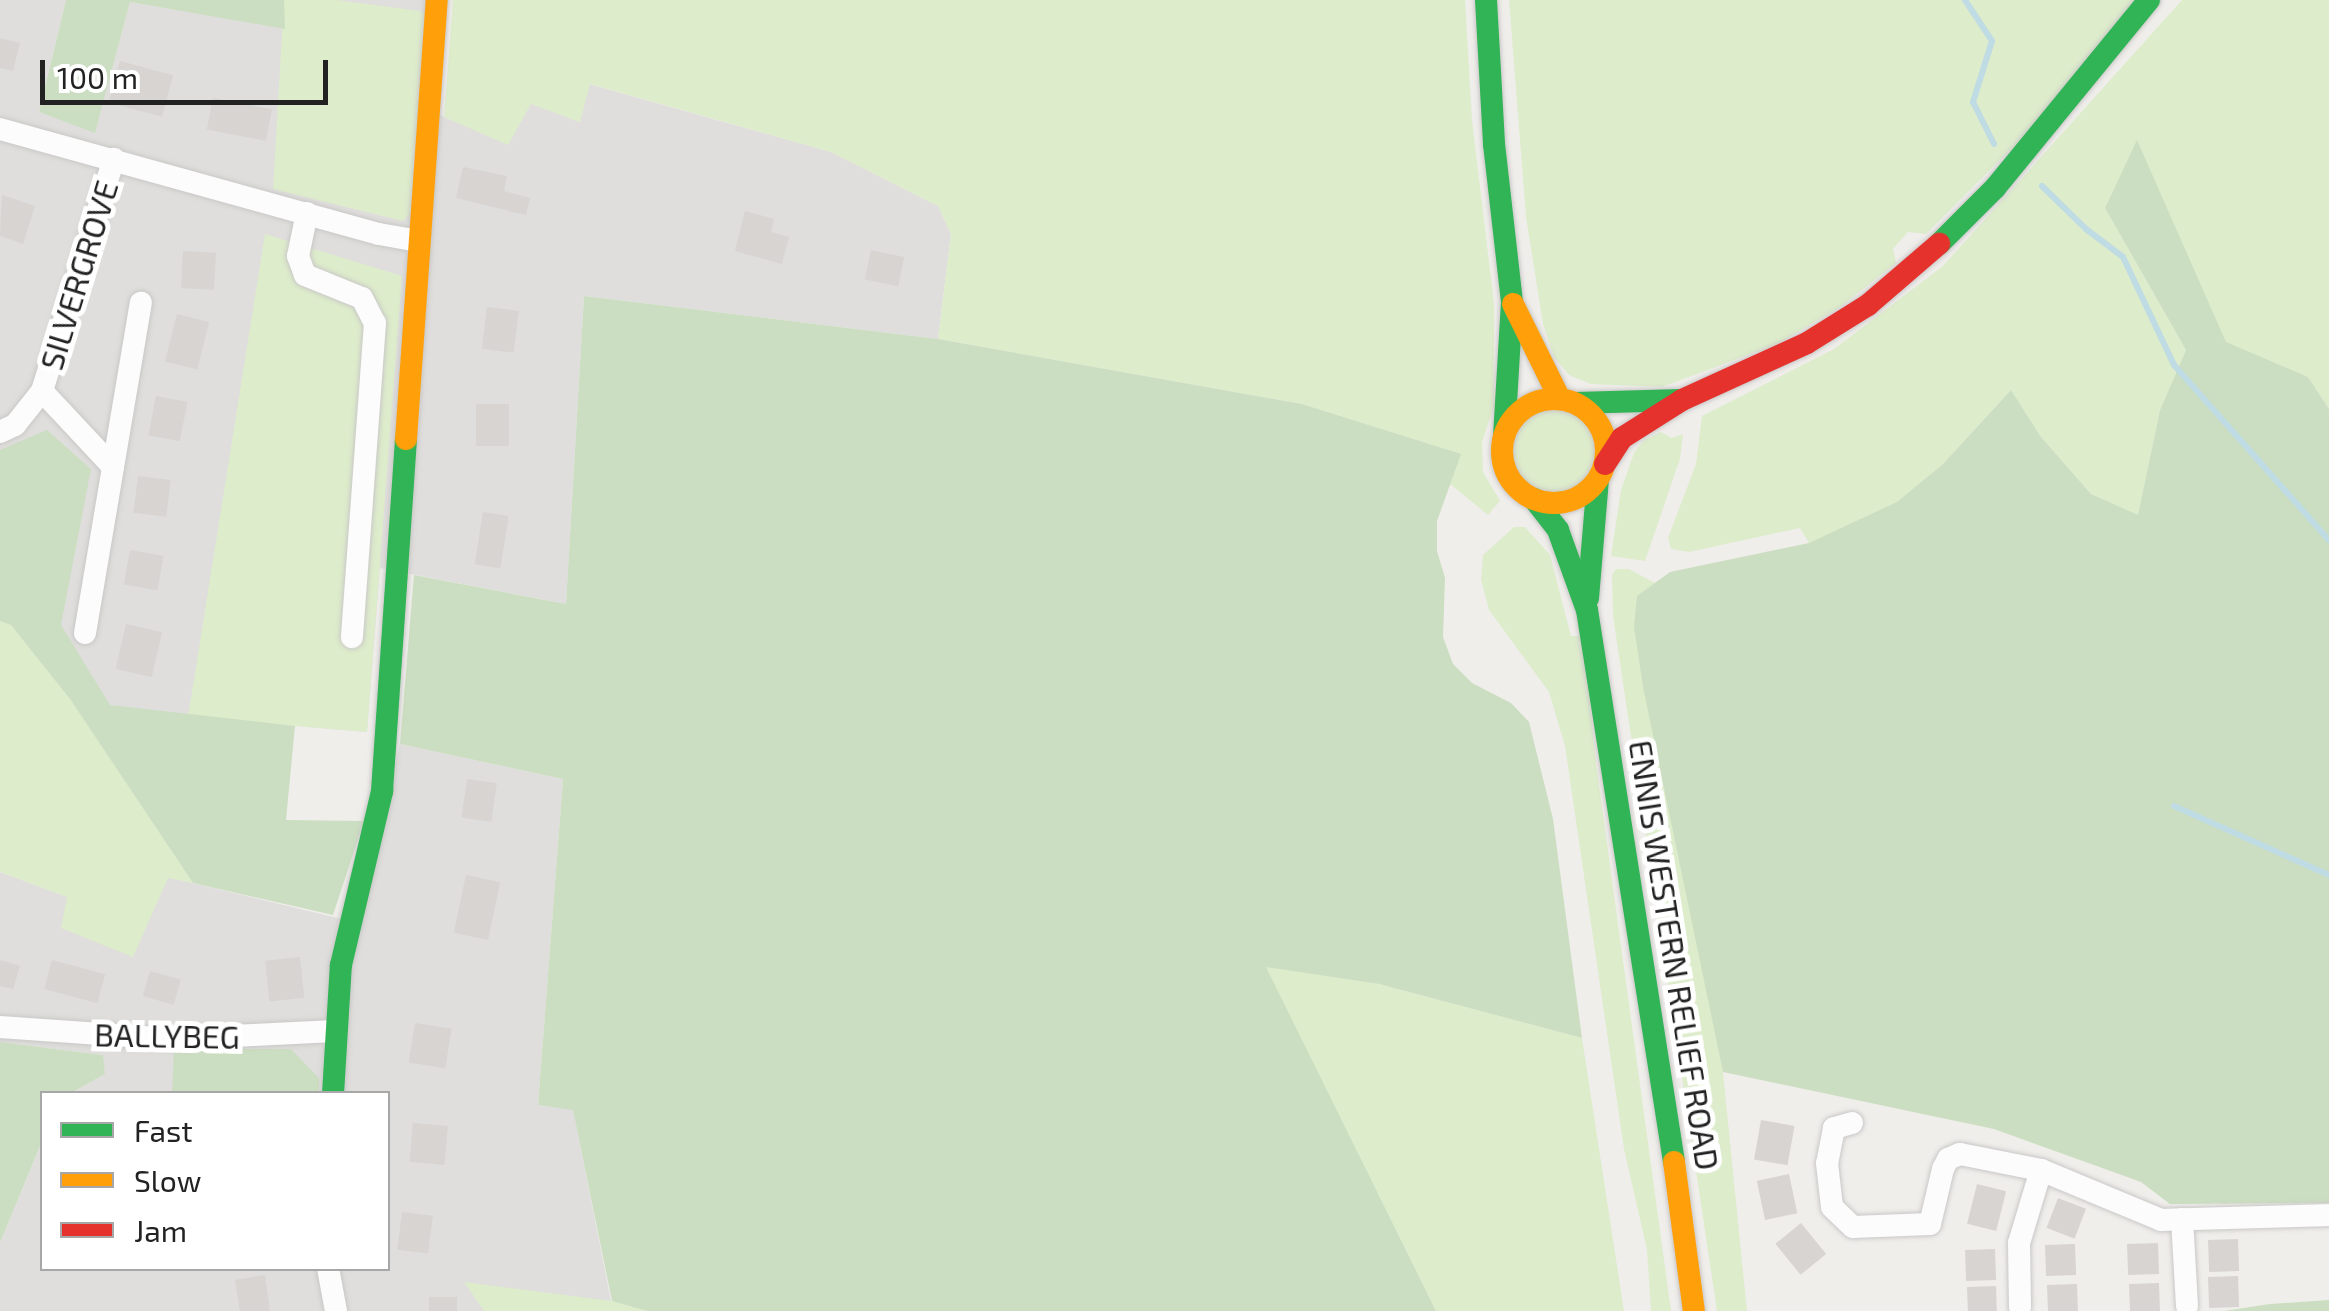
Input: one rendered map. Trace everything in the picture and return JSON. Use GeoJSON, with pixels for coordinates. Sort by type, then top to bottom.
{"type":"FeatureCollection","features":[{"type":"Feature","properties":{"kind":"main road"},"geometry":{"type":"LineString","coordinates":[[333,1091],[341,965],[382,792],[438,0]]}},
{"type":"Feature","properties":{"kind":"main road"},"geometry":{"type":"LineString","coordinates":[[1486,0],[1494,144],[1512,302],[1502,449],[1509,477],[1534,499],[1570,501],[1602,472],[1622,438],[1682,400],[1808,343],[1868,305],[1910,270],[1995,188],[2149,0]]}},
{"type":"Feature","properties":{"kind":"main road"},"geometry":{"type":"LineString","coordinates":[[1512,302],[1568,401],[1602,428],[1602,472]]}},
{"type":"Feature","properties":{"kind":"main road"},"geometry":{"type":"LineString","coordinates":[[1504,435],[1526,407],[1568,401],[1682,400]]}},
{"type":"Feature","properties":{"kind":"main road","name":"ENNIS WESTERN RELIEF ROAD"},"geometry":{"type":"LineString","coordinates":[[1587,610],[1602,472]]}},
{"type":"Feature","properties":{"kind":"main road","name":"ENNIS WESTERN RELIEF ROAD"},"geometry":{"type":"LineString","coordinates":[[1534,499],[1558,530],[1587,610],[1668,1117],[1694,1311]]}},
{"type":"Feature","properties":{"kind":"street"},"geometry":{"type":"LineString","coordinates":[[0,129],[420,241]]}},
{"type":"Feature","properties":{"kind":"street","name":"SILVERGROVE"},"geometry":{"type":"LineString","coordinates":[[0,432],[15,425],[42,391],[114,159]]}},
{"type":"Feature","properties":{"kind":"street"},"geometry":{"type":"LineString","coordinates":[[307,213],[298,256],[305,274],[362,298],[375,323],[352,637]]}},
{"type":"Feature","properties":{"kind":"street"},"geometry":{"type":"LineString","coordinates":[[85,633],[141,303]]}},
{"type":"Feature","properties":{"kind":"street","name":"SILVERGROVE"},"geometry":{"type":"LineString","coordinates":[[42,391],[113,467]]}},
{"type":"Feature","properties":{"kind":"street","name":"BALLYBEG"},"geometry":{"type":"LineString","coordinates":[[0,1027],[172,1040],[335,1032]]}},
{"type":"Feature","properties":{"kind":"street"},"geometry":{"type":"LineString","coordinates":[[1852,1123],[1834,1128],[1828,1163],[1832,1206],[1853,1227],[1930,1224],[1948,1159],[1960,1154],[2042,1170],[2161,1220],[2329,1215]]}},
{"type":"Feature","properties":{"kind":"street"},"geometry":{"type":"LineString","coordinates":[[2020,1307],[2019,1243],[2042,1170]]}},
{"type":"Feature","properties":{"kind":"street"},"geometry":{"type":"LineString","coordinates":[[2182,1219],[2187,1306]]}},
{"type":"Feature","properties":{"kind":"street"},"geometry":{"type":"LineString","coordinates":[[329,1271],[336,1311]]}},
{"type":"Feature","properties":{"kind":"shaded area"},"geometry":{"type":"Polygon","coordinates":[[[0,0],[66,0],[39,112],[95,132],[130,2],[285,28],[284,0],[427,0],[421,107],[508,144],[531,103],[580,122],[589,84],[831,152],[938,206],[951,234],[938,339],[584,296],[566,604],[380,568],[367,732],[188,717],[70,699],[11,625],[0,621],[0,0]]]}},
{"type":"Feature","properties":{"kind":"shaded area"},"geometry":{"type":"Polygon","coordinates":[[[400,744],[563,779],[538,1105],[573,1109],[613,1311],[0,1311],[0,1243],[40,1146],[40,1271],[390,1271],[390,1091],[75,1091],[105,1074],[102,1055],[0,1042],[0,872],[68,897],[132,957],[168,877],[358,923],[400,744]]]}},
{"type":"Feature","properties":{"kind":"green space"},"geometry":{"type":"Polygon","coordinates":[[[66,0],[284,0],[285,29],[130,2],[95,133],[39,112],[66,0]]]}},
{"type":"Feature","properties":{"kind":"green space"},"geometry":{"type":"Polygon","coordinates":[[[284,0],[337,0],[427,12],[414,209],[403,221],[273,189],[284,0]]]}},
{"type":"Feature","properties":{"kind":"green space"},"geometry":{"type":"Polygon","coordinates":[[[453,0],[1465,0],[1472,120],[1494,303],[1494,406],[1482,442],[1483,472],[1500,501],[1488,515],[1450,484],[1460,454],[1302,404],[938,339],[951,234],[938,206],[831,152],[590,84],[580,122],[531,104],[508,145],[444,117],[453,0]]]}},
{"type":"Feature","properties":{"kind":"green space"},"geometry":{"type":"Polygon","coordinates":[[[1509,0],[2135,0],[2016,144],[1926,234],[1908,232],[1893,249],[1896,263],[1840,307],[1777,344],[1662,387],[1591,384],[1569,375],[1554,357],[1543,324],[1526,217],[1509,0]]]}},
{"type":"Feature","properties":{"kind":"green space"},"geometry":{"type":"Polygon","coordinates":[[[2182,0],[2329,0],[2329,409],[2308,377],[2226,343],[2137,141],[2105,208],[2186,350],[2160,410],[2138,516],[2091,494],[2041,437],[2011,390],[1943,464],[1898,502],[1849,526],[1809,543],[1800,528],[1689,552],[1671,549],[1668,538],[1696,464],[1702,416],[1834,349],[1943,266],[2182,0]]]}},
{"type":"Feature","properties":{"kind":"green space"},"geometry":{"type":"Polygon","coordinates":[[[2137,140],[2226,342],[2308,377],[2329,409],[2329,1203],[2170,1204],[2141,1182],[1994,1129],[1723,1072],[1643,687],[1634,627],[1637,596],[1670,572],[1809,543],[1897,502],[1943,464],[2011,390],[2041,437],[2091,494],[2138,515],[2160,410],[2186,350],[2105,208],[2137,140]]]}},
{"type":"Feature","properties":{"kind":"green space"},"geometry":{"type":"Polygon","coordinates":[[[265,234],[402,276],[367,732],[188,717],[265,234]]]}},
{"type":"Feature","properties":{"kind":"green space"},"geometry":{"type":"Polygon","coordinates":[[[584,296],[938,339],[1302,404],[1461,454],[1437,521],[1437,551],[1445,578],[1443,637],[1453,664],[1472,683],[1511,703],[1529,722],[1553,819],[1582,1038],[1379,984],[1266,967],[1436,1311],[647,1311],[612,1301],[573,1110],[538,1105],[563,779],[400,744],[414,575],[566,604],[584,296]]]}},
{"type":"Feature","properties":{"kind":"green space"},"geometry":{"type":"Polygon","coordinates":[[[1554,410],[1570,413],[1583,422],[1592,435],[1592,467],[1583,480],[1570,489],[1554,492],[1538,489],[1525,480],[1516,467],[1513,451],[1516,435],[1525,422],[1538,413],[1554,410]]]}},
{"type":"Feature","properties":{"kind":"green space"},"geometry":{"type":"Polygon","coordinates":[[[47,430],[91,469],[61,625],[110,705],[295,726],[286,820],[364,821],[333,915],[193,883],[70,699],[11,625],[0,621],[0,450],[47,430]]]}},
{"type":"Feature","properties":{"kind":"green space"},"geometry":{"type":"Polygon","coordinates":[[[1661,432],[1672,438],[1683,434],[1680,459],[1645,561],[1611,556],[1621,490],[1634,453],[1644,440],[1661,432]]]}},
{"type":"Feature","properties":{"kind":"green space"},"geometry":{"type":"Polygon","coordinates":[[[1514,527],[1525,527],[1550,555],[1571,636],[1583,636],[1596,763],[1671,1311],[1651,1311],[1647,1250],[1624,1149],[1565,746],[1549,692],[1489,610],[1481,580],[1483,555],[1514,527]]]}},
{"type":"Feature","properties":{"kind":"green space"},"geometry":{"type":"Polygon","coordinates":[[[1616,569],[1629,569],[1655,583],[1637,597],[1723,1072],[1747,1311],[1717,1311],[1613,616],[1612,575],[1616,569]]]}},
{"type":"Feature","properties":{"kind":"green space"},"geometry":{"type":"Polygon","coordinates":[[[0,621],[11,625],[70,699],[193,883],[168,878],[133,957],[61,928],[67,897],[0,872],[0,621]]]}},
{"type":"Feature","properties":{"kind":"green space"},"geometry":{"type":"Polygon","coordinates":[[[1265,966],[1379,984],[1582,1038],[1624,1311],[1436,1311],[1265,966]]]}},
{"type":"Feature","properties":{"kind":"green space"},"geometry":{"type":"Polygon","coordinates":[[[0,1042],[103,1055],[105,1074],[75,1091],[40,1091],[40,1146],[0,1243],[0,1042]]]}},
{"type":"Feature","properties":{"kind":"green space"},"geometry":{"type":"Polygon","coordinates":[[[174,1049],[291,1049],[319,1078],[319,1091],[172,1091],[174,1049]]]}},
{"type":"Feature","properties":{"kind":"green space"},"geometry":{"type":"Polygon","coordinates":[[[464,1282],[612,1301],[647,1311],[484,1311],[464,1282]]]}},
{"type":"Feature","properties":{"kind":"green space"},"geometry":{"type":"Polygon","coordinates":[[[2329,1300],[2329,1311],[2224,1311],[2270,1304],[2329,1300]]]}},
{"type":"Feature","properties":{"kind":"building"},"geometry":{"type":"Polygon","coordinates":[[[0,38],[20,43],[13,71],[0,68],[0,38]]]}},
{"type":"Feature","properties":{"kind":"building"},"geometry":{"type":"Polygon","coordinates":[[[120,61],[173,75],[162,117],[109,103],[120,61]]]}},
{"type":"Feature","properties":{"kind":"building"},"geometry":{"type":"Polygon","coordinates":[[[213,98],[272,109],[266,141],[207,129],[213,98]]]}},
{"type":"Feature","properties":{"kind":"building"},"geometry":{"type":"Polygon","coordinates":[[[463,167],[507,176],[504,191],[530,198],[526,215],[456,198],[463,167]]]}},
{"type":"Feature","properties":{"kind":"building"},"geometry":{"type":"Polygon","coordinates":[[[2,195],[35,206],[23,244],[0,236],[2,195]]]}},
{"type":"Feature","properties":{"kind":"building"},"geometry":{"type":"Polygon","coordinates":[[[745,211],[774,219],[771,232],[789,237],[782,264],[735,251],[745,211]]]}},
{"type":"Feature","properties":{"kind":"building"},"geometry":{"type":"Polygon","coordinates":[[[871,250],[904,257],[898,286],[865,279],[871,250]]]}},
{"type":"Feature","properties":{"kind":"building"},"geometry":{"type":"Polygon","coordinates":[[[183,251],[216,253],[214,290],[181,288],[183,251]]]}},
{"type":"Feature","properties":{"kind":"building"},"geometry":{"type":"Polygon","coordinates":[[[487,307],[519,311],[514,353],[482,349],[487,307]]]}},
{"type":"Feature","properties":{"kind":"building"},"geometry":{"type":"Polygon","coordinates":[[[177,314],[209,322],[197,370],[165,362],[177,314]]]}},
{"type":"Feature","properties":{"kind":"building"},"geometry":{"type":"Polygon","coordinates":[[[156,396],[187,402],[180,441],[148,435],[156,396]]]}},
{"type":"Feature","properties":{"kind":"building"},"geometry":{"type":"Polygon","coordinates":[[[476,404],[509,404],[509,446],[476,446],[476,404]]]}},
{"type":"Feature","properties":{"kind":"building"},"geometry":{"type":"Polygon","coordinates":[[[138,476],[171,480],[166,517],[133,513],[138,476]]]}},
{"type":"Feature","properties":{"kind":"building"},"geometry":{"type":"Polygon","coordinates":[[[483,512],[509,516],[500,568],[475,564],[483,512]]]}},
{"type":"Feature","properties":{"kind":"building"},"geometry":{"type":"Polygon","coordinates":[[[130,550],[163,556],[157,590],[124,584],[130,550]]]}},
{"type":"Feature","properties":{"kind":"building"},"geometry":{"type":"Polygon","coordinates":[[[126,624],[162,632],[152,677],[116,669],[126,624]]]}},
{"type":"Feature","properties":{"kind":"building"},"geometry":{"type":"Polygon","coordinates":[[[467,779],[497,783],[491,822],[462,818],[467,779]]]}},
{"type":"Feature","properties":{"kind":"building"},"geometry":{"type":"Polygon","coordinates":[[[466,875],[500,882],[488,940],[454,933],[466,875]]]}},
{"type":"Feature","properties":{"kind":"building"},"geometry":{"type":"Polygon","coordinates":[[[300,957],[304,998],[269,1001],[265,961],[300,957]]]}},
{"type":"Feature","properties":{"kind":"building"},"geometry":{"type":"Polygon","coordinates":[[[0,960],[20,966],[13,989],[0,986],[0,960]]]}},
{"type":"Feature","properties":{"kind":"building"},"geometry":{"type":"Polygon","coordinates":[[[52,960],[105,974],[97,1003],[44,989],[52,960]]]}},
{"type":"Feature","properties":{"kind":"building"},"geometry":{"type":"Polygon","coordinates":[[[150,971],[181,980],[174,1005],[143,996],[150,971]]]}},
{"type":"Feature","properties":{"kind":"building"},"geometry":{"type":"Polygon","coordinates":[[[415,1023],[452,1029],[445,1068],[409,1063],[415,1023]]]}},
{"type":"Feature","properties":{"kind":"building"},"geometry":{"type":"Polygon","coordinates":[[[1761,1120],[1794,1126],[1788,1165],[1754,1159],[1761,1120]]]}},
{"type":"Feature","properties":{"kind":"building"},"geometry":{"type":"Polygon","coordinates":[[[413,1123],[448,1126],[444,1165],[410,1162],[413,1123]]]}},
{"type":"Feature","properties":{"kind":"building"},"geometry":{"type":"Polygon","coordinates":[[[1789,1174],[1797,1213],[1765,1220],[1757,1181],[1789,1174]]]}},
{"type":"Feature","properties":{"kind":"building"},"geometry":{"type":"Polygon","coordinates":[[[1977,1184],[2006,1191],[1996,1231],[1967,1224],[1977,1184]]]}},
{"type":"Feature","properties":{"kind":"building"},"geometry":{"type":"Polygon","coordinates":[[[2058,1198],[2086,1209],[2075,1239],[2047,1228],[2058,1198]]]}},
{"type":"Feature","properties":{"kind":"building"},"geometry":{"type":"Polygon","coordinates":[[[402,1212],[433,1216],[428,1253],[397,1250],[402,1212]]]}},
{"type":"Feature","properties":{"kind":"building"},"geometry":{"type":"Polygon","coordinates":[[[1801,1223],[1826,1254],[1801,1275],[1775,1244],[1801,1223]]]}},
{"type":"Feature","properties":{"kind":"building"},"geometry":{"type":"Polygon","coordinates":[[[2238,1239],[2239,1271],[2209,1272],[2208,1240],[2238,1239]]]}},
{"type":"Feature","properties":{"kind":"building"},"geometry":{"type":"Polygon","coordinates":[[[2158,1243],[2159,1274],[2128,1275],[2127,1244],[2158,1243]]]}},
{"type":"Feature","properties":{"kind":"building"},"geometry":{"type":"Polygon","coordinates":[[[2075,1244],[2076,1275],[2046,1276],[2045,1245],[2075,1244]]]}},
{"type":"Feature","properties":{"kind":"building"},"geometry":{"type":"Polygon","coordinates":[[[1995,1249],[1996,1280],[1966,1281],[1965,1250],[1995,1249]]]}},
{"type":"Feature","properties":{"kind":"building"},"geometry":{"type":"Polygon","coordinates":[[[265,1275],[270,1311],[240,1311],[235,1280],[265,1275]]]}},
{"type":"Feature","properties":{"kind":"building"},"geometry":{"type":"Polygon","coordinates":[[[2238,1276],[2239,1307],[2209,1308],[2208,1277],[2238,1276]]]}},
{"type":"Feature","properties":{"kind":"building"},"geometry":{"type":"Polygon","coordinates":[[[2159,1283],[2160,1311],[2130,1311],[2129,1284],[2159,1283]]]}},
{"type":"Feature","properties":{"kind":"building"},"geometry":{"type":"Polygon","coordinates":[[[2077,1284],[2078,1311],[2048,1311],[2047,1285],[2077,1284]]]}},
{"type":"Feature","properties":{"kind":"building"},"geometry":{"type":"Polygon","coordinates":[[[1996,1286],[1997,1311],[1968,1311],[1967,1287],[1996,1286]]]}},
{"type":"Feature","properties":{"kind":"building"},"geometry":{"type":"Polygon","coordinates":[[[429,1297],[457,1297],[457,1311],[429,1311],[429,1297]]]}},
{"type":"Feature","properties":{"kind":"waterway"},"geometry":{"type":"LineString","coordinates":[[1965,0],[1992,41],[1973,102],[1994,144]]}},
{"type":"Feature","properties":{"kind":"waterway"},"geometry":{"type":"LineString","coordinates":[[2042,186],[2086,229],[2123,257],[2174,365],[2329,540]]}},
{"type":"Feature","properties":{"kind":"waterway"},"geometry":{"type":"LineString","coordinates":[[2174,806],[2329,875]]}},
{"type":"Feature","properties":{"kind":"traffic: fast"},"geometry":{"type":"LineString","coordinates":[[1486,0],[1494,144],[1512,302],[1504,435]]}},
{"type":"Feature","properties":{"kind":"traffic: fast"},"geometry":{"type":"LineString","coordinates":[[1939,244],[1995,188],[2149,0]]}},
{"type":"Feature","properties":{"kind":"traffic: fast"},"geometry":{"type":"LineString","coordinates":[[1577,403],[1679,400]]}},
{"type":"Feature","properties":{"kind":"traffic: fast"},"geometry":{"type":"LineString","coordinates":[[333,1091],[341,965],[382,791],[406,439]]}},
{"type":"Feature","properties":{"kind":"traffic: fast"},"geometry":{"type":"LineString","coordinates":[[1588,598],[1598,480]]}},
{"type":"Feature","properties":{"kind":"traffic: fast"},"geometry":{"type":"LineString","coordinates":[[1534,499],[1558,530],[1587,610],[1674,1162]]}},
{"type":"Feature","properties":{"kind":"traffic: slow"},"geometry":{"type":"LineString","coordinates":[[406,439],[437,0]]}},
{"type":"Feature","properties":{"kind":"traffic: slow"},"geometry":{"type":"LineString","coordinates":[[1513,304],[1560,399]]}},
{"type":"Feature","properties":{"kind":"traffic: slow"},"geometry":{"type":"LineString","coordinates":[[1554,399],[1574,403],[1591,414],[1602,431],[1606,451],[1602,471],[1591,488],[1574,499],[1554,503],[1534,499],[1517,488],[1506,471],[1502,451],[1506,431],[1517,414],[1534,403],[1554,399]]}},
{"type":"Feature","properties":{"kind":"traffic: slow"},"geometry":{"type":"LineString","coordinates":[[1674,1162],[1694,1311]]}},
{"type":"Feature","properties":{"kind":"traffic: jam"},"geometry":{"type":"LineString","coordinates":[[1605,464],[1622,438],[1682,400],[1807,343],[1868,305],[1939,244]]}}]}
